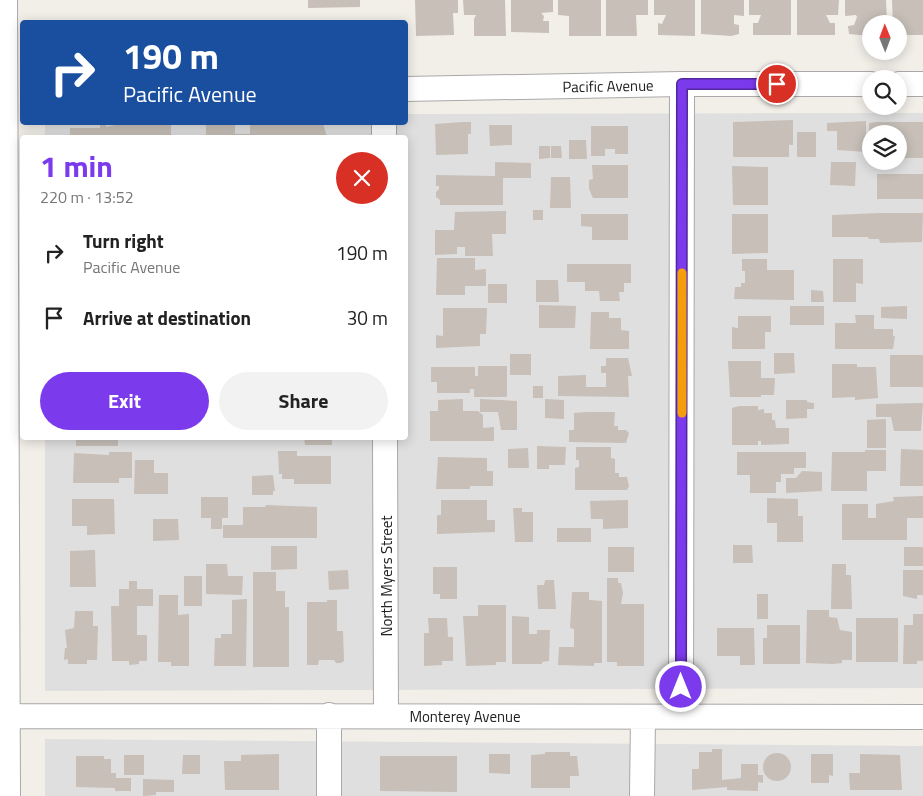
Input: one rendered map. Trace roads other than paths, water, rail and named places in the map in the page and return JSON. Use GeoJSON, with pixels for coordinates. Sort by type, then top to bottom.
{"type":"FeatureCollection","features":[{"type":"Feature","properties":{"kind":"street"},"geometry":{"type":"LineString","coordinates":[[5,0],[9,90],[7,716],[2,759],[8,796]]}},
{"type":"Feature","properties":{"kind":"street"},"geometry":{"type":"LineString","coordinates":[[681,716],[682,84]]}},
{"type":"Feature","properties":{"kind":"street","name":"Pacific Avenue"},"geometry":{"type":"LineString","coordinates":[[408,89],[682,84],[862,84]]}},
{"type":"Feature","properties":{"kind":"street"},"geometry":{"type":"LineString","coordinates":[[907,84],[923,84]]}},
{"type":"Feature","properties":{"kind":"street","name":"North Myers Street"},"geometry":{"type":"LineString","coordinates":[[385,440],[386,715]]}},
{"type":"Feature","properties":{"kind":"street"},"geometry":{"type":"LineString","coordinates":[[328,715],[329,796]]}},
{"type":"Feature","properties":{"kind":"street","name":"Monterey Avenue"},"geometry":{"type":"LineString","coordinates":[[7,716],[923,717]]}},
{"type":"Feature","properties":{"kind":"street"},"geometry":{"type":"LineString","coordinates":[[642,796],[643,717]]}}]}
